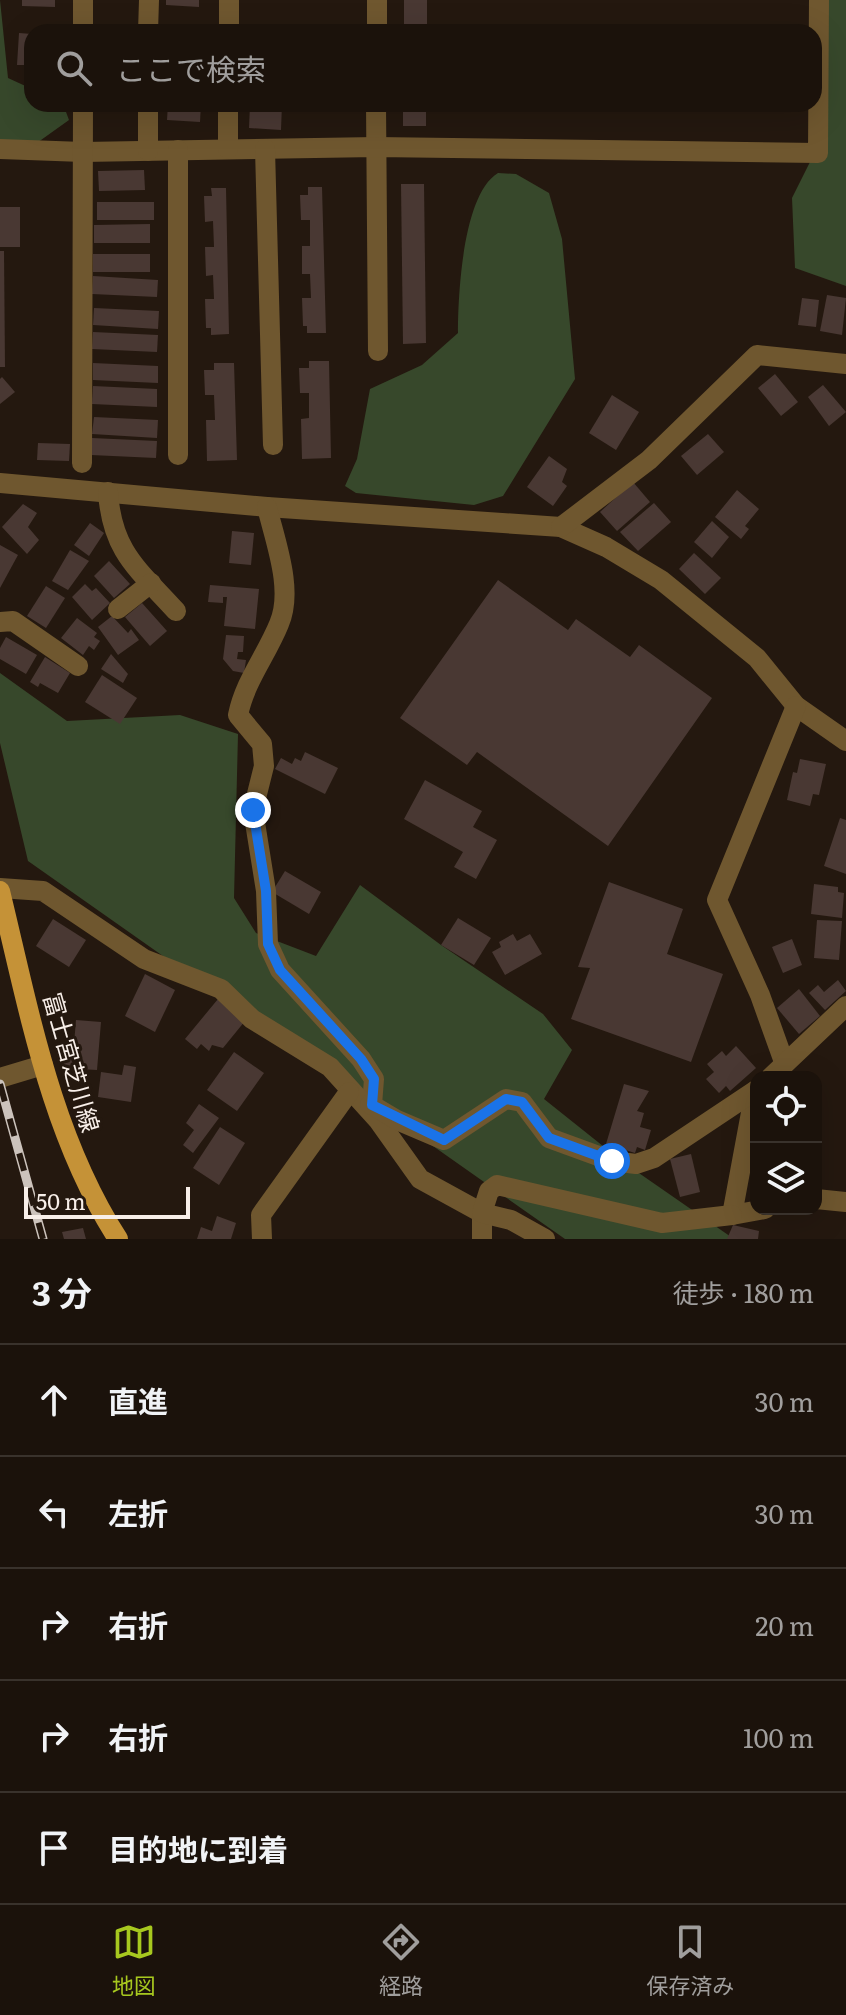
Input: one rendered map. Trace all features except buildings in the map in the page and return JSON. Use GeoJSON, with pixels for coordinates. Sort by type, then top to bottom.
{"type":"FeatureCollection","features":[{"type":"Feature","properties":{"kind":"main road","name":"富士宮芝川線"},"geometry":{"type":"LineString","coordinates":[[0,890],[43,1065],[75,1161],[118,1239]]}},
{"type":"Feature","properties":{"kind":"street"},"geometry":{"type":"LineString","coordinates":[[83,0],[83,24]]}},
{"type":"Feature","properties":{"kind":"street"},"geometry":{"type":"LineString","coordinates":[[148,24],[149,0]]}},
{"type":"Feature","properties":{"kind":"street"},"geometry":{"type":"LineString","coordinates":[[229,0],[229,24]]}},
{"type":"Feature","properties":{"kind":"street"},"geometry":{"type":"LineString","coordinates":[[377,0],[377,24]]}},
{"type":"Feature","properties":{"kind":"street"},"geometry":{"type":"LineString","coordinates":[[819,0],[819,24]]}},
{"type":"Feature","properties":{"kind":"street"},"geometry":{"type":"LineString","coordinates":[[82,463],[83,112]]}},
{"type":"Feature","properties":{"kind":"street"},"geometry":{"type":"LineString","coordinates":[[148,112],[148,151]]}},
{"type":"Feature","properties":{"kind":"street"},"geometry":{"type":"LineString","coordinates":[[228,112],[228,149]]}},
{"type":"Feature","properties":{"kind":"street"},"geometry":{"type":"LineString","coordinates":[[376,112],[378,351]]}},
{"type":"Feature","properties":{"kind":"street"},"geometry":{"type":"LineString","coordinates":[[0,149],[83,152],[376,147],[818,153],[818,112]]}},
{"type":"Feature","properties":{"kind":"street"},"geometry":{"type":"LineString","coordinates":[[265,149],[273,445]]}},
{"type":"Feature","properties":{"kind":"street"},"geometry":{"type":"LineString","coordinates":[[178,150],[178,455]]}},
{"type":"Feature","properties":{"kind":"street"},"geometry":{"type":"LineString","coordinates":[[561,527],[649,460],[757,355],[846,364]]}},
{"type":"Feature","properties":{"kind":"street"},"geometry":{"type":"LineString","coordinates":[[0,483],[267,507],[561,527],[606,547],[661,580],[757,658],[796,706],[846,741]]}},
{"type":"Feature","properties":{"kind":"street"},"geometry":{"type":"LineString","coordinates":[[108,492],[110,523],[119,547],[176,611]]}},
{"type":"Feature","properties":{"kind":"street"},"geometry":{"type":"LineString","coordinates":[[267,507],[284,580],[281,621],[243,692],[238,715],[262,744],[264,766],[253,810],[266,891],[268,944],[280,970],[361,1059],[374,1079],[372,1105]]}},
{"type":"Feature","properties":{"kind":"street"},"geometry":{"type":"LineString","coordinates":[[118,609],[151,583]]}},
{"type":"Feature","properties":{"kind":"street"},"geometry":{"type":"LineString","coordinates":[[0,622],[13,621],[78,666]]}},
{"type":"Feature","properties":{"kind":"street"},"geometry":{"type":"LineString","coordinates":[[796,706],[717,900],[760,995],[778,1070],[846,1006]]}},
{"type":"Feature","properties":{"kind":"street"},"geometry":{"type":"LineString","coordinates":[[0,890],[43,891],[144,959],[221,989],[252,1019],[330,1067],[349,1092],[378,1120],[420,1179],[482,1213],[511,1220],[545,1239]]}},
{"type":"Feature","properties":{"kind":"street"},"geometry":{"type":"LineString","coordinates":[[0,1078],[43,1065]]}},
{"type":"Feature","properties":{"kind":"street"},"geometry":{"type":"LineString","coordinates":[[349,1092],[444,1140],[506,1099],[522,1102],[549,1138],[612,1161],[636,1164],[654,1158],[750,1093]]}},
{"type":"Feature","properties":{"kind":"street"},"geometry":{"type":"LineString","coordinates":[[262,1239],[261,1215],[349,1092]]}},
{"type":"Feature","properties":{"kind":"street"},"geometry":{"type":"LineString","coordinates":[[732,1215],[750,1117]]}},
{"type":"Feature","properties":{"kind":"street"},"geometry":{"type":"LineString","coordinates":[[482,1239],[482,1213],[489,1191],[497,1185],[662,1223],[750,1212]]}},
{"type":"Feature","properties":{"kind":"street"},"geometry":{"type":"LineString","coordinates":[[822,1200],[846,1202]]}},
{"type":"Feature","properties":{"kind":"green space"},"geometry":{"type":"Polygon","coordinates":[[[0,0],[8,78],[24,85],[24,112],[66,112],[69,120],[27,150],[0,147],[0,0]]]}},
{"type":"Feature","properties":{"kind":"green space"},"geometry":{"type":"Polygon","coordinates":[[[812,0],[846,0],[846,286],[795,268],[792,198],[812,158],[812,112],[822,112],[822,24],[812,24],[812,0]]]}},
{"type":"Feature","properties":{"kind":"green space"},"geometry":{"type":"Polygon","coordinates":[[[498,173],[516,174],[549,193],[562,239],[575,379],[503,496],[474,505],[356,493],[345,486],[357,459],[370,389],[422,365],[458,333],[461,270],[470,222],[486,184],[498,173]]]}},
{"type":"Feature","properties":{"kind":"green space"},"geometry":{"type":"Polygon","coordinates":[[[0,673],[67,721],[180,715],[238,734],[234,898],[256,933],[316,956],[360,885],[543,1014],[572,1050],[544,1099],[623,1162],[734,1239],[565,1239],[28,861],[0,743],[0,673]]]}},
{"type":"Feature","properties":{"kind":"railway"},"geometry":{"type":"LineString","coordinates":[[0,1084],[43,1239]]}},
{"type":"Feature","properties":{"kind":"route"},"geometry":{"type":"LineString","coordinates":[[253,810],[266,891],[268,944],[280,970],[361,1059],[374,1079],[372,1105],[397,1120],[444,1140],[506,1099],[522,1102],[549,1138],[612,1161]]}}]}
